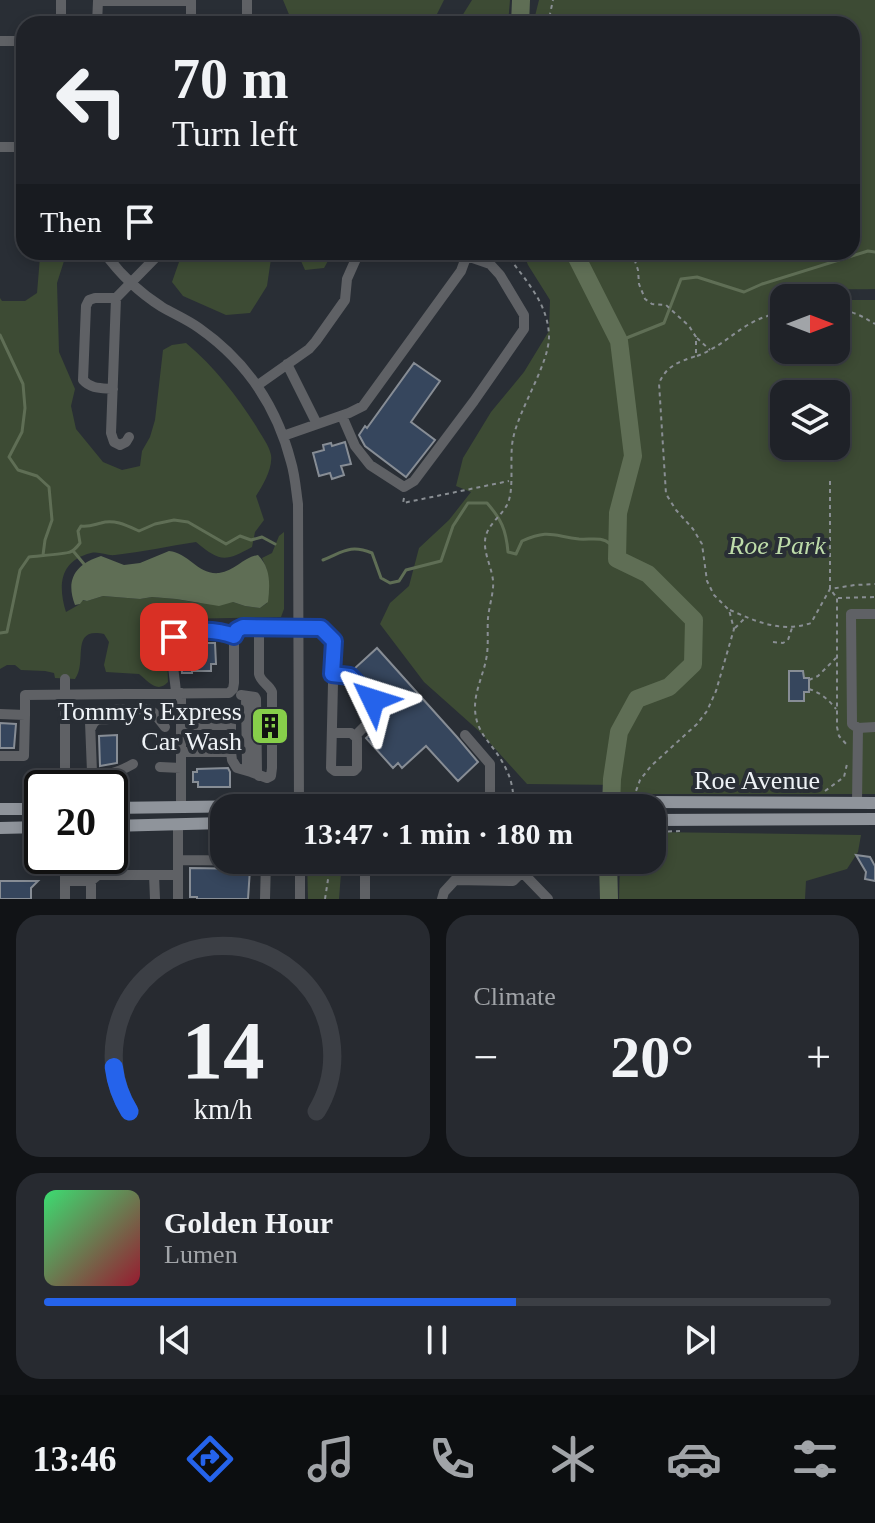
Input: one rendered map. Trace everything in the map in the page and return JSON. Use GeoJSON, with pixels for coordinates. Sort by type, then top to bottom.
{"type":"FeatureCollection","features":[{"type":"Feature","properties":{"kind":"main road","name":"Roe Avenue"},"geometry":{"type":"LineString","coordinates":[[666,802],[875,803]]}},
{"type":"Feature","properties":{"kind":"main road"},"geometry":{"type":"LineString","coordinates":[[853,819],[857,803]]}},
{"type":"Feature","properties":{"kind":"main road","name":"Roe Avenue"},"geometry":{"type":"LineString","coordinates":[[128,807],[210,806]]}},
{"type":"Feature","properties":{"kind":"main road"},"geometry":{"type":"LineString","coordinates":[[0,809],[24,809]]}},
{"type":"Feature","properties":{"kind":"main road","name":"Roe Avenue"},"geometry":{"type":"LineString","coordinates":[[666,820],[875,819]]}},
{"type":"Feature","properties":{"kind":"main road"},"geometry":{"type":"LineString","coordinates":[[128,825],[210,823]]}},
{"type":"Feature","properties":{"kind":"main road"},"geometry":{"type":"LineString","coordinates":[[0,828],[24,827]]}},
{"type":"Feature","properties":{"kind":"street"},"geometry":{"type":"LineString","coordinates":[[99,1],[191,0]]}},
{"type":"Feature","properties":{"kind":"street"},"geometry":{"type":"LineString","coordinates":[[111,260],[132,283],[160,306],[198,327],[228,351],[258,385],[279,424],[292,464],[298,504],[299,794]]}},
{"type":"Feature","properties":{"kind":"street"},"geometry":{"type":"LineString","coordinates":[[113,389],[88,386],[83,380],[86,306],[89,300],[95,298],[116,298],[154,260]]}},
{"type":"Feature","properties":{"kind":"street"},"geometry":{"type":"LineString","coordinates":[[258,385],[309,349],[345,300],[347,279],[355,260]]}},
{"type":"Feature","properties":{"kind":"street"},"geometry":{"type":"LineString","coordinates":[[283,436],[363,406],[461,271],[466,260]]}},
{"type":"Feature","properties":{"kind":"street"},"geometry":{"type":"LineString","coordinates":[[342,416],[355,446],[370,465],[404,487],[414,481],[524,329],[524,315],[500,275],[481,260]]}},
{"type":"Feature","properties":{"kind":"street"},"geometry":{"type":"LineString","coordinates":[[116,298],[111,433],[114,442],[120,445],[129,437]]}},
{"type":"Feature","properties":{"kind":"street"},"geometry":{"type":"LineString","coordinates":[[287,364],[317,424]]}},
{"type":"Feature","properties":{"kind":"street"},"geometry":{"type":"LineString","coordinates":[[875,614],[851,614],[852,724],[858,728],[875,727]]}},
{"type":"Feature","properties":{"kind":"street"},"geometry":{"type":"LineString","coordinates":[[0,756],[24,756],[25,695],[229,693],[233,689],[234,636],[243,627],[321,628],[334,641],[331,768],[335,771],[354,771],[357,768],[357,738],[351,733],[332,733]]}},
{"type":"Feature","properties":{"kind":"street"},"geometry":{"type":"LineString","coordinates":[[133,764],[115,773],[92,772],[90,729],[91,716],[95,711],[150,710],[162,729],[231,725],[232,760],[237,768],[267,778],[271,776],[272,692],[259,674],[259,627]]}},
{"type":"Feature","properties":{"kind":"street"},"geometry":{"type":"LineString","coordinates":[[181,806],[181,726],[176,680],[178,640],[182,637],[234,636]]}},
{"type":"Feature","properties":{"kind":"street"},"geometry":{"type":"LineString","coordinates":[[332,674],[350,676],[373,700],[374,705]]}},
{"type":"Feature","properties":{"kind":"street"},"geometry":{"type":"LineString","coordinates":[[65,679],[65,770]]}},
{"type":"Feature","properties":{"kind":"street"},"geometry":{"type":"LineString","coordinates":[[233,689],[247,696],[247,764],[255,774]]}},
{"type":"Feature","properties":{"kind":"street"},"geometry":{"type":"LineString","coordinates":[[153,694],[164,706]]}},
{"type":"Feature","properties":{"kind":"street"},"geometry":{"type":"LineString","coordinates":[[0,714],[25,715]]}},
{"type":"Feature","properties":{"kind":"street"},"geometry":{"type":"LineString","coordinates":[[355,736],[373,718]]}},
{"type":"Feature","properties":{"kind":"street"},"geometry":{"type":"LineString","coordinates":[[857,803],[858,728]]}},
{"type":"Feature","properties":{"kind":"street"},"geometry":{"type":"LineString","coordinates":[[465,735],[490,764],[490,794]]}},
{"type":"Feature","properties":{"kind":"street"},"geometry":{"type":"LineString","coordinates":[[181,752],[231,752]]}},
{"type":"Feature","properties":{"kind":"street"},"geometry":{"type":"LineString","coordinates":[[160,767],[181,768]]}},
{"type":"Feature","properties":{"kind":"street"},"geometry":{"type":"LineString","coordinates":[[178,824],[178,899]]}},
{"type":"Feature","properties":{"kind":"street"},"geometry":{"type":"LineString","coordinates":[[178,860],[210,860]]}},
{"type":"Feature","properties":{"kind":"street"},"geometry":{"type":"LineString","coordinates":[[65,874],[65,899]]}},
{"type":"Feature","properties":{"kind":"street"},"geometry":{"type":"LineString","coordinates":[[265,899],[266,874]]}},
{"type":"Feature","properties":{"kind":"street"},"geometry":{"type":"LineString","coordinates":[[300,874],[300,899]]}},
{"type":"Feature","properties":{"kind":"street"},"geometry":{"type":"LineString","coordinates":[[365,874],[365,899]]}},
{"type":"Feature","properties":{"kind":"street"},"geometry":{"type":"LineString","coordinates":[[442,899],[455,880],[513,881],[520,874]]}},
{"type":"Feature","properties":{"kind":"street"},"geometry":{"type":"LineString","coordinates":[[524,874],[548,899]]}},
{"type":"Feature","properties":{"kind":"street"},"geometry":{"type":"LineString","coordinates":[[65,881],[91,881],[98,875],[178,875]]}},
{"type":"Feature","properties":{"kind":"street"},"geometry":{"type":"LineString","coordinates":[[154,875],[155,899]]}},
{"type":"Feature","properties":{"kind":"street"},"geometry":{"type":"LineString","coordinates":[[91,881],[91,899]]}},
{"type":"Feature","properties":{"kind":"path"},"geometry":{"type":"LineString","coordinates":[[511,260],[533,288],[544,309],[549,340],[512,439],[508,503],[489,528],[485,539],[494,585],[488,614],[487,656],[475,703],[476,722],[503,762],[511,780],[512,794]]}},
{"type":"Feature","properties":{"kind":"path"},"geometry":{"type":"LineString","coordinates":[[635,260],[645,299],[652,304],[666,305],[711,351]]}},
{"type":"Feature","properties":{"kind":"path"},"geometry":{"type":"LineString","coordinates":[[850,311],[875,324]]}},
{"type":"Feature","properties":{"kind":"path"},"geometry":{"type":"LineString","coordinates":[[770,317],[754,321],[711,351],[678,363],[664,372],[659,383],[666,494],[702,544],[707,581],[714,595],[729,610],[769,626],[793,627],[811,623],[830,589],[830,481]]}},
{"type":"Feature","properties":{"kind":"path"},"geometry":{"type":"LineString","coordinates":[[696,337],[696,356]]}},
{"type":"Feature","properties":{"kind":"path"},"geometry":{"type":"LineString","coordinates":[[404,487],[403,503],[510,481]]}},
{"type":"Feature","properties":{"kind":"path"},"geometry":{"type":"LineString","coordinates":[[830,589],[875,584]]}},
{"type":"Feature","properties":{"kind":"path"},"geometry":{"type":"LineString","coordinates":[[820,794],[844,777],[850,753],[849,747],[839,736],[837,598],[830,589]]}},
{"type":"Feature","properties":{"kind":"path"},"geometry":{"type":"LineString","coordinates":[[837,598],[875,597]]}},
{"type":"Feature","properties":{"kind":"path"},"geometry":{"type":"LineString","coordinates":[[729,610],[734,629]]}},
{"type":"Feature","properties":{"kind":"path"},"geometry":{"type":"LineString","coordinates":[[636,792],[640,780],[651,766],[707,711],[734,629],[746,617]]}},
{"type":"Feature","properties":{"kind":"path"},"geometry":{"type":"LineString","coordinates":[[773,642],[788,640],[793,627]]}},
{"type":"Feature","properties":{"kind":"path"},"geometry":{"type":"LineString","coordinates":[[809,680],[818,676],[837,657]]}},
{"type":"Feature","properties":{"kind":"path"},"geometry":{"type":"LineString","coordinates":[[809,689],[828,699],[837,710]]}},
{"type":"Feature","properties":{"kind":"path"},"geometry":{"type":"LineString","coordinates":[[666,832],[684,828]]}},
{"type":"Feature","properties":{"kind":"path"},"geometry":{"type":"LineString","coordinates":[[325,899],[329,874]]}},
{"type":"Feature","properties":{"kind":"green space"},"geometry":{"type":"Polygon","coordinates":[[[283,0],[444,0],[436,16],[290,16],[283,0]]]}},
{"type":"Feature","properties":{"kind":"green space"},"geometry":{"type":"Polygon","coordinates":[[[472,0],[510,0],[509,16],[462,16],[472,0]]]}},
{"type":"Feature","properties":{"kind":"green space","name":"Roe Park"},"geometry":{"type":"Polygon","coordinates":[[[539,0],[875,0],[875,289],[850,289],[850,284],[770,284],[770,364],[850,364],[850,300],[875,300],[875,794],[651,794],[619,792],[620,785],[527,784],[479,731],[424,682],[380,624],[390,603],[409,586],[419,548],[449,520],[471,492],[456,486],[463,458],[491,412],[524,372],[549,331],[550,300],[526,260],[860,260],[860,16],[535,16],[539,0]]]}},
{"type":"Feature","properties":{"kind":"green space"},"geometry":{"type":"Polygon","coordinates":[[[40,260],[64,260],[57,283],[59,352],[75,389],[71,406],[76,429],[103,462],[122,470],[140,466],[142,451],[155,420],[163,350],[186,343],[233,392],[270,451],[269,471],[256,496],[264,520],[255,532],[252,547],[223,558],[196,542],[115,555],[94,553],[80,557],[67,568],[62,584],[66,612],[80,604],[81,600],[103,596],[152,597],[198,603],[233,602],[260,608],[267,603],[267,570],[262,558],[272,553],[284,532],[284,609],[281,617],[180,619],[171,615],[166,624],[168,682],[160,687],[139,674],[106,672],[104,665],[109,642],[104,634],[93,633],[83,641],[79,672],[75,679],[55,678],[54,673],[21,670],[15,665],[0,669],[0,298],[2,301],[25,301],[37,293],[40,260]]]}},
{"type":"Feature","properties":{"kind":"green space"},"geometry":{"type":"Polygon","coordinates":[[[271,260],[267,286],[250,313],[226,315],[183,296],[172,282],[179,262],[271,260]]]}},
{"type":"Feature","properties":{"kind":"green space"},"geometry":{"type":"Polygon","coordinates":[[[301,260],[328,260],[324,268],[305,270],[301,260]]]}},
{"type":"Feature","properties":{"kind":"green space"},"geometry":{"type":"Polygon","coordinates":[[[666,832],[861,835],[858,852],[847,869],[806,881],[805,899],[619,899],[620,874],[666,874],[666,832]]]}},
{"type":"Feature","properties":{"kind":"green space"},"geometry":{"type":"Polygon","coordinates":[[[307,874],[341,874],[339,899],[308,899],[307,874]]]}},
{"type":"Feature","properties":{"kind":"shaded area"},"geometry":{"type":"Polygon","coordinates":[[[169,551],[212,573],[225,572],[258,555],[267,571],[268,602],[260,608],[233,602],[219,606],[176,599],[103,596],[75,605],[72,580],[85,563],[101,556],[124,565],[140,563],[169,551]]]}},
{"type":"Feature","properties":{"kind":"building"},"geometry":{"type":"Polygon","coordinates":[[[414,363],[440,381],[411,422],[435,440],[406,477],[365,446],[359,435],[414,363]]]}},
{"type":"Feature","properties":{"kind":"building"},"geometry":{"type":"Polygon","coordinates":[[[345,442],[351,464],[341,466],[344,475],[332,479],[330,473],[319,476],[313,453],[324,450],[323,445],[345,442]]]}},
{"type":"Feature","properties":{"kind":"building"},"geometry":{"type":"Polygon","coordinates":[[[181,643],[215,643],[216,664],[211,664],[211,671],[182,673],[181,643]]]}},
{"type":"Feature","properties":{"kind":"building"},"geometry":{"type":"Polygon","coordinates":[[[377,648],[478,762],[458,781],[426,746],[402,768],[398,763],[393,768],[366,738],[388,718],[381,718],[378,712],[382,705],[387,705],[354,669],[377,648]]]}},
{"type":"Feature","properties":{"kind":"building"},"geometry":{"type":"Polygon","coordinates":[[[789,671],[803,671],[804,678],[809,678],[809,692],[804,692],[804,701],[789,701],[789,671]]]}},
{"type":"Feature","properties":{"kind":"building"},"geometry":{"type":"Polygon","coordinates":[[[0,723],[16,724],[14,748],[0,748],[0,723]]]}},
{"type":"Feature","properties":{"kind":"building"},"geometry":{"type":"Polygon","coordinates":[[[117,735],[117,763],[100,766],[99,736],[117,735]]]}},
{"type":"Feature","properties":{"kind":"building"},"geometry":{"type":"Polygon","coordinates":[[[228,768],[230,787],[198,787],[198,782],[193,782],[193,772],[197,769],[228,768]]]}},
{"type":"Feature","properties":{"kind":"building"},"geometry":{"type":"Polygon","coordinates":[[[856,855],[870,857],[875,866],[875,881],[865,879],[866,872],[856,855]]]}},
{"type":"Feature","properties":{"kind":"building"},"geometry":{"type":"Polygon","coordinates":[[[190,868],[210,868],[210,874],[250,874],[248,899],[190,897],[190,868]]]}},
{"type":"Feature","properties":{"kind":"building"},"geometry":{"type":"Polygon","coordinates":[[[0,881],[38,881],[31,888],[31,899],[0,899],[0,881]]]}},
{"type":"Feature","properties":{"kind":"waterway"},"geometry":{"type":"LineString","coordinates":[[520,16],[521,0]]}},
{"type":"Feature","properties":{"kind":"waterway"},"geometry":{"type":"LineString","coordinates":[[860,253],[875,252]]}},
{"type":"Feature","properties":{"kind":"waterway"},"geometry":{"type":"LineString","coordinates":[[578,260],[619,341],[633,456],[618,513],[617,559],[648,574],[694,620],[693,664],[669,687],[637,699],[619,732],[611,794]]}},
{"type":"Feature","properties":{"kind":"waterway"},"geometry":{"type":"LineString","coordinates":[[619,341],[664,323],[681,279],[697,277],[744,292],[839,260]]}},
{"type":"Feature","properties":{"kind":"waterway"},"geometry":{"type":"LineString","coordinates":[[0,335],[23,384],[25,408],[22,432],[9,457],[18,470],[37,476],[49,487],[52,520],[43,555]]}},
{"type":"Feature","properties":{"kind":"waterway"},"geometry":{"type":"LineString","coordinates":[[323,560],[347,550],[364,550],[372,553],[381,578],[390,583],[399,581],[406,570],[441,561],[453,526],[468,503],[487,503],[492,509],[504,531],[508,552],[516,554],[522,541],[551,534],[603,540],[611,545],[617,555]]}},
{"type":"Feature","properties":{"kind":"waterway"},"geometry":{"type":"LineString","coordinates":[[0,633],[7,632],[20,570],[29,557],[70,552],[80,543],[78,531],[81,526],[111,522],[139,531],[174,520],[188,522],[226,544],[240,536],[251,540],[262,537],[275,544]]}},
{"type":"Feature","properties":{"kind":"waterway"},"geometry":{"type":"LineString","coordinates":[[74,552],[84,564]]}},
{"type":"Feature","properties":{"kind":"waterway"},"geometry":{"type":"LineString","coordinates":[[608,874],[609,899]]}},
{"type":"Feature","properties":{"kind":"place","name":"Tommy's Express Car Wash"},"geometry":{"type":"Point","coordinates":[270,726]}},
{"type":"Feature","properties":{"kind":"route"},"geometry":{"type":"LineString","coordinates":[[174,637],[186,631],[224,632],[234,636],[243,627],[321,628],[334,641],[332,674],[350,676],[373,700]]}}]}
